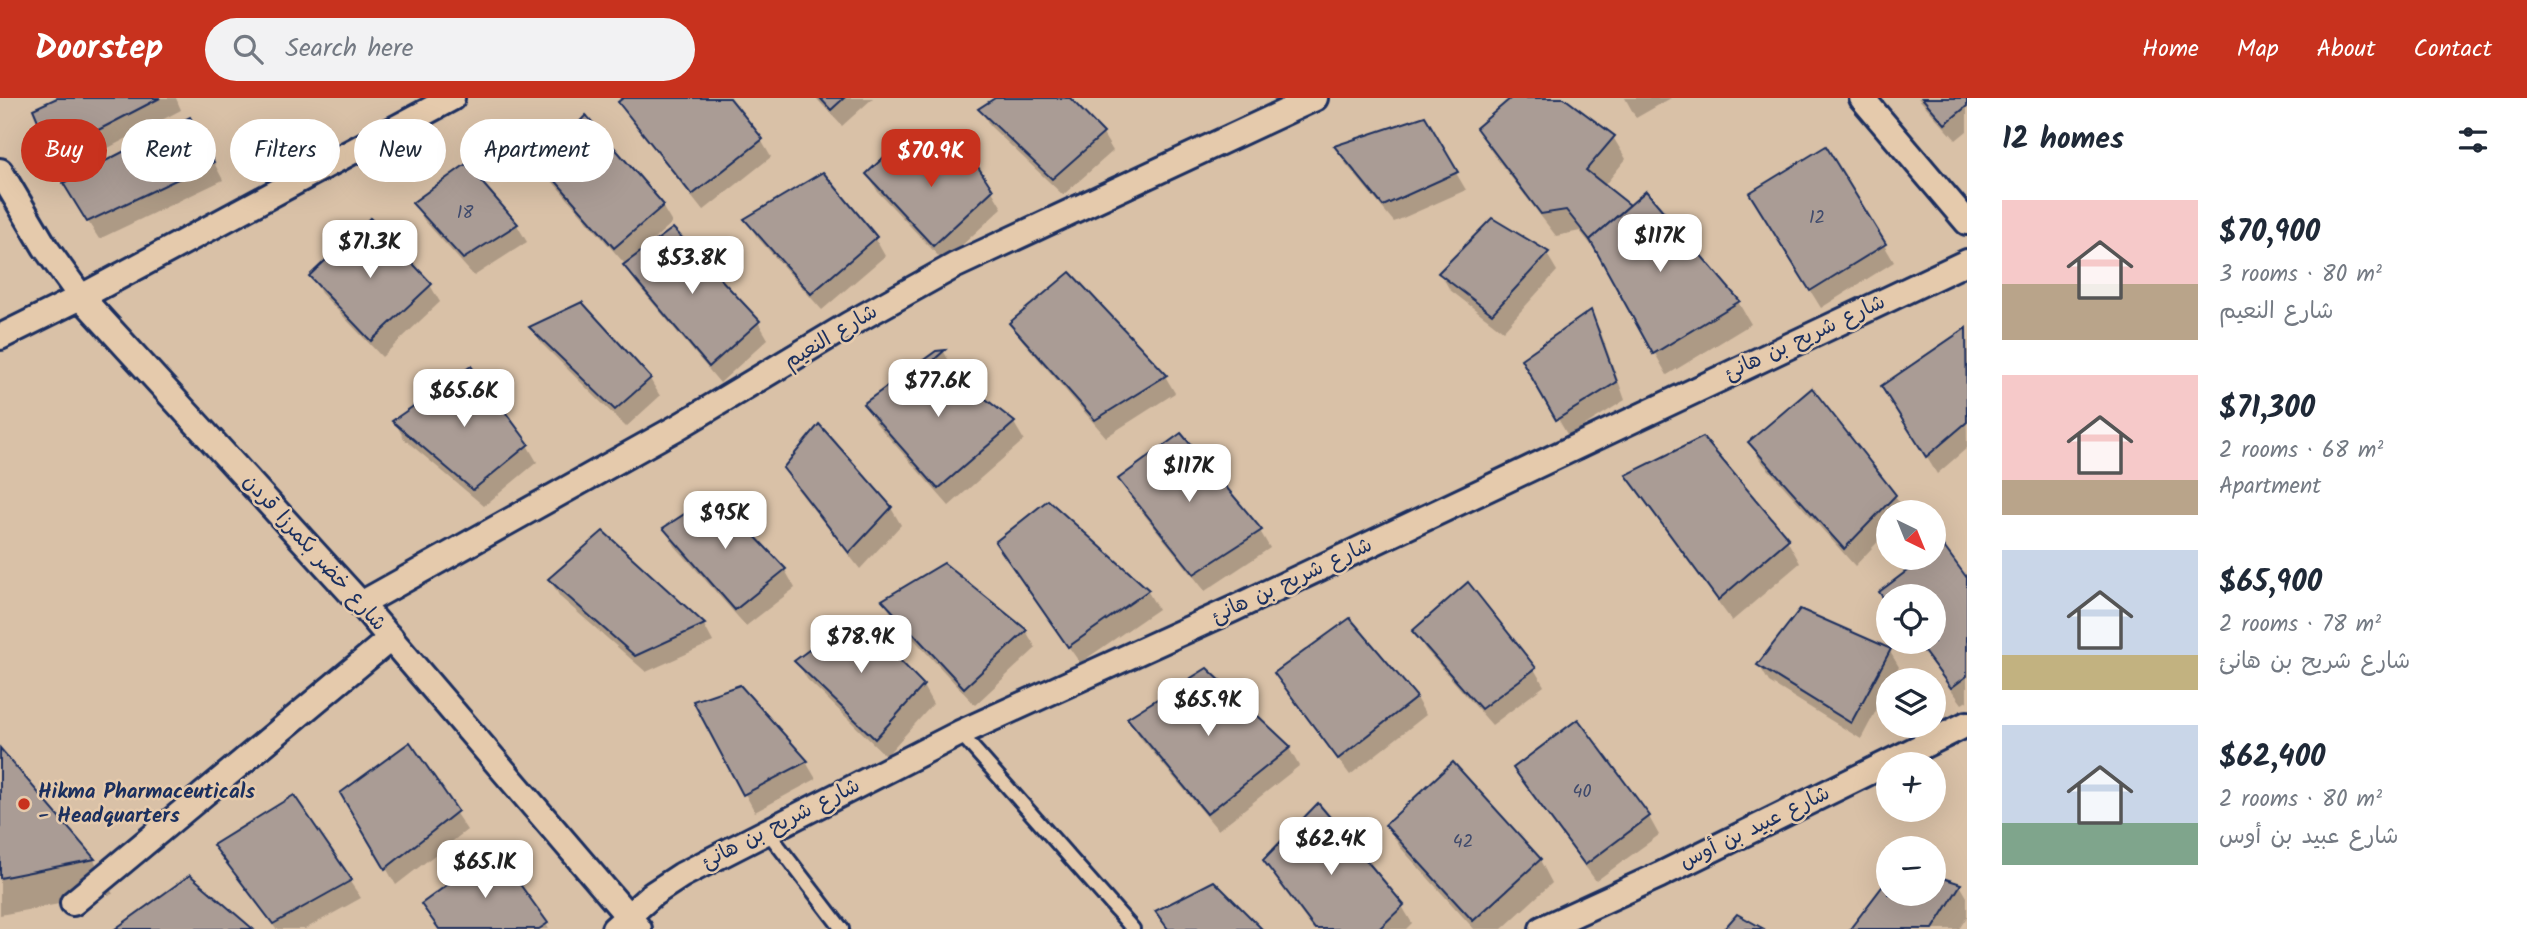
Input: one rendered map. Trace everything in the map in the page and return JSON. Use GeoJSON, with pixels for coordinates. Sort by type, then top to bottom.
{"type":"FeatureCollection","features":[{"type":"Feature","properties":{"kind":"street"},"geometry":{"type":"LineString","coordinates":[[0,337],[81,297],[452,98]]}},
{"type":"Feature","properties":{"kind":"street","name":"شارع النعيم"},"geometry":{"type":"LineString","coordinates":[[361,604],[678,427],[848,325],[954,267],[1315,98]]}},
{"type":"Feature","properties":{"kind":"street"},"geometry":{"type":"LineString","coordinates":[[1862,98],[1967,222]]}},
{"type":"Feature","properties":{"kind":"street","name":"شارع خضر بكمرزا قردن"},"geometry":{"type":"LineString","coordinates":[[0,171],[45,247],[81,297],[391,638],[627,925]]}},
{"type":"Feature","properties":{"kind":"street","name":"شارع شريح بن هانئ"},"geometry":{"type":"LineString","coordinates":[[627,925],[653,894],[682,875],[960,733],[1233,609],[1967,262]]}},
{"type":"Feature","properties":{"kind":"street"},"geometry":{"type":"LineString","coordinates":[[73,903],[391,638]]}},
{"type":"Feature","properties":{"kind":"street","name":"شارع عبيد بن أوس"},"geometry":{"type":"LineString","coordinates":[[1542,929],[1660,875],[1967,724]]}},
{"type":"Feature","properties":{"kind":"lane"},"geometry":{"type":"LineString","coordinates":[[960,733],[1133,929]]}},
{"type":"Feature","properties":{"kind":"lane"},"geometry":{"type":"LineString","coordinates":[[766,831],[842,929]]}},
{"type":"Feature","properties":{"kind":"building"},"geometry":{"type":"Polygon","coordinates":[[[57,98],[160,98],[107,125],[107,119],[37,119],[33,109],[57,98]]]}},
{"type":"Feature","properties":{"kind":"building"},"geometry":{"type":"Polygon","coordinates":[[[623,98],[730,98],[763,139],[692,195],[618,102],[623,98]]]}},
{"type":"Feature","properties":{"kind":"building"},"geometry":{"type":"Polygon","coordinates":[[[820,98],[844,98],[831,110],[820,98]]]}},
{"type":"Feature","properties":{"kind":"building"},"geometry":{"type":"Polygon","coordinates":[[[995,98],[1070,98],[1104,133],[1052,179],[978,109],[995,98]]]}},
{"type":"Feature","properties":{"kind":"building"},"geometry":{"type":"Polygon","coordinates":[[[1511,98],[1564,98],[1615,136],[1586,170],[1630,205],[1590,240],[1566,210],[1541,214],[1476,128],[1511,98]]]}},
{"type":"Feature","properties":{"kind":"building"},"geometry":{"type":"Polygon","coordinates":[[[1922,98],[1967,98],[1967,106],[1945,124],[1922,98]]]}},
{"type":"Feature","properties":{"kind":"building"},"geometry":{"type":"Polygon","coordinates":[[[1425,116],[1458,172],[1383,206],[1334,146],[1425,116]]]}},
{"type":"Feature","properties":{"kind":"building"},"geometry":{"type":"Polygon","coordinates":[[[902,140],[926,166],[965,147],[993,190],[933,246],[866,174],[902,140]]]}},
{"type":"Feature","properties":{"kind":"building"},"geometry":{"type":"Polygon","coordinates":[[[1826,146],[1886,244],[1810,291],[1749,193],[1826,146]]]}},
{"type":"Feature","properties":{"kind":"building"},"geometry":{"type":"Polygon","coordinates":[[[614,147],[664,205],[614,248],[557,182],[614,182],[614,147]]]}},
{"type":"Feature","properties":{"kind":"building"},"geometry":{"type":"Polygon","coordinates":[[[121,153],[121,182],[172,182],[87,222],[63,183],[107,182],[107,160],[121,153]]]}},
{"type":"Feature","properties":{"kind":"building"},"geometry":{"type":"Polygon","coordinates":[[[460,168],[460,182],[482,182],[518,224],[463,259],[412,203],[441,182],[446,182],[446,178],[460,168]]]}},
{"type":"Feature","properties":{"kind":"building"},"geometry":{"type":"Polygon","coordinates":[[[823,172],[877,237],[811,294],[744,219],[823,172]]]}},
{"type":"Feature","properties":{"kind":"building"},"geometry":{"type":"Polygon","coordinates":[[[1646,191],[1740,301],[1653,354],[1590,240],[1646,191]]]}},
{"type":"Feature","properties":{"kind":"building"},"geometry":{"type":"Polygon","coordinates":[[[370,218],[432,284],[371,341],[309,276],[370,218]]]}},
{"type":"Feature","properties":{"kind":"building"},"geometry":{"type":"Polygon","coordinates":[[[1492,218],[1549,252],[1492,314],[1438,273],[1492,218]]]}},
{"type":"Feature","properties":{"kind":"building"},"geometry":{"type":"Polygon","coordinates":[[[673,228],[760,321],[709,367],[623,265],[673,228]]]}},
{"type":"Feature","properties":{"kind":"building"},"geometry":{"type":"Polygon","coordinates":[[[1070,272],[1167,375],[1095,420],[1009,323],[1070,272]]]}},
{"type":"Feature","properties":{"kind":"building"},"geometry":{"type":"Polygon","coordinates":[[[582,302],[651,378],[615,410],[529,327],[582,302]]]}},
{"type":"Feature","properties":{"kind":"building"},"geometry":{"type":"Polygon","coordinates":[[[1591,310],[1617,382],[1556,420],[1521,359],[1591,310]]]}},
{"type":"Feature","properties":{"kind":"building"},"geometry":{"type":"Polygon","coordinates":[[[1966,328],[1967,422],[1926,457],[1881,386],[1966,328]]]}},
{"type":"Feature","properties":{"kind":"building"},"geometry":{"type":"Polygon","coordinates":[[[945,350],[935,359],[1015,422],[938,489],[863,404],[936,351],[945,350]]]}},
{"type":"Feature","properties":{"kind":"building"},"geometry":{"type":"Polygon","coordinates":[[[471,366],[529,444],[473,490],[392,421],[471,366]]]}},
{"type":"Feature","properties":{"kind":"building"},"geometry":{"type":"Polygon","coordinates":[[[1812,388],[1896,495],[1891,500],[1876,500],[1876,516],[1844,549],[1748,442],[1812,388]]]}},
{"type":"Feature","properties":{"kind":"building"},"geometry":{"type":"Polygon","coordinates":[[[819,424],[892,507],[849,553],[783,468],[819,424]]]}},
{"type":"Feature","properties":{"kind":"building"},"geometry":{"type":"Polygon","coordinates":[[[1181,433],[1262,530],[1194,574],[1118,479],[1181,433]]]}},
{"type":"Feature","properties":{"kind":"building"},"geometry":{"type":"Polygon","coordinates":[[[1703,437],[1789,539],[1718,600],[1626,475],[1703,437]]]}},
{"type":"Feature","properties":{"kind":"building"},"geometry":{"type":"Polygon","coordinates":[[[715,494],[786,569],[735,610],[663,528],[715,494]]]}},
{"type":"Feature","properties":{"kind":"building"},"geometry":{"type":"Polygon","coordinates":[[[1048,500],[1149,590],[1068,647],[995,542],[1048,500]]]}},
{"type":"Feature","properties":{"kind":"building"},"geometry":{"type":"Polygon","coordinates":[[[603,531],[705,624],[635,656],[548,579],[603,531]]]}},
{"type":"Feature","properties":{"kind":"building"},"geometry":{"type":"Polygon","coordinates":[[[1946,549],[1967,578],[1967,676],[1951,688],[1946,681],[1946,668],[1936,668],[1926,654],[1946,654],[1946,584],[1890,584],[1908,570],[1946,570],[1946,549]]]}},
{"type":"Feature","properties":{"kind":"building"},"geometry":{"type":"Polygon","coordinates":[[[944,563],[1027,630],[964,688],[882,600],[944,563]]]}},
{"type":"Feature","properties":{"kind":"building"},"geometry":{"type":"Polygon","coordinates":[[[1468,582],[1536,668],[1481,709],[1412,631],[1468,582]]]}},
{"type":"Feature","properties":{"kind":"building"},"geometry":{"type":"Polygon","coordinates":[[[1800,609],[1876,642],[1876,654],[1888,654],[1881,668],[1876,668],[1876,677],[1851,723],[1757,665],[1800,609]]]}},
{"type":"Feature","properties":{"kind":"building"},"geometry":{"type":"Polygon","coordinates":[[[856,615],[924,685],[875,739],[794,661],[856,615]]]}},
{"type":"Feature","properties":{"kind":"building"},"geometry":{"type":"Polygon","coordinates":[[[1350,618],[1417,697],[1338,759],[1274,673],[1350,618]]]}},
{"type":"Feature","properties":{"kind":"building"},"geometry":{"type":"Polygon","coordinates":[[[1207,668],[1291,747],[1207,814],[1127,718],[1207,668]]]}},
{"type":"Feature","properties":{"kind":"building"},"geometry":{"type":"Polygon","coordinates":[[[740,685],[808,761],[743,795],[693,701],[740,685]]]}},
{"type":"Feature","properties":{"kind":"building"},"geometry":{"type":"Polygon","coordinates":[[[1578,719],[1650,816],[1585,865],[1513,768],[1578,719]]]}},
{"type":"Feature","properties":{"kind":"building"},"geometry":{"type":"Polygon","coordinates":[[[410,742],[458,811],[385,869],[340,793],[410,742]]]}},
{"type":"Feature","properties":{"kind":"building","name":"Hikma Pharmaceuticals - Headquarters"},"geometry":{"type":"Polygon","coordinates":[[[0,748],[95,859],[0,878],[0,748]]]}},
{"type":"Feature","properties":{"kind":"building"},"geometry":{"type":"Polygon","coordinates":[[[1453,762],[1541,859],[1473,921],[1385,825],[1453,762]]]}},
{"type":"Feature","properties":{"kind":"building"},"geometry":{"type":"Polygon","coordinates":[[[294,795],[352,880],[273,924],[213,845],[294,795]]]}},
{"type":"Feature","properties":{"kind":"building"},"geometry":{"type":"Polygon","coordinates":[[[1318,803],[1404,905],[1379,929],[1315,929],[1263,860],[1318,803]]]}},
{"type":"Feature","properties":{"kind":"building"},"geometry":{"type":"Polygon","coordinates":[[[495,850],[548,923],[539,929],[439,929],[421,904],[495,850]]]}},
{"type":"Feature","properties":{"kind":"building"},"geometry":{"type":"Polygon","coordinates":[[[190,875],[253,929],[115,929],[190,875]]]}},
{"type":"Feature","properties":{"kind":"building"},"geometry":{"type":"Polygon","coordinates":[[[1946,879],[1961,884],[1933,929],[1850,929],[1876,895],[1876,906],[1946,906],[1946,879]]]}},
{"type":"Feature","properties":{"kind":"building"},"geometry":{"type":"Polygon","coordinates":[[[1214,881],[1262,929],[1168,929],[1155,911],[1214,881]]]}},
{"type":"Feature","properties":{"kind":"building"},"geometry":{"type":"Polygon","coordinates":[[[1737,914],[1764,929],[1724,929],[1737,914]]]}},
{"type":"Feature","properties":{"kind":"place","name":"Hikma Pharmaceuticals - Headquarters"},"geometry":{"type":"Point","coordinates":[24,804]}}]}
